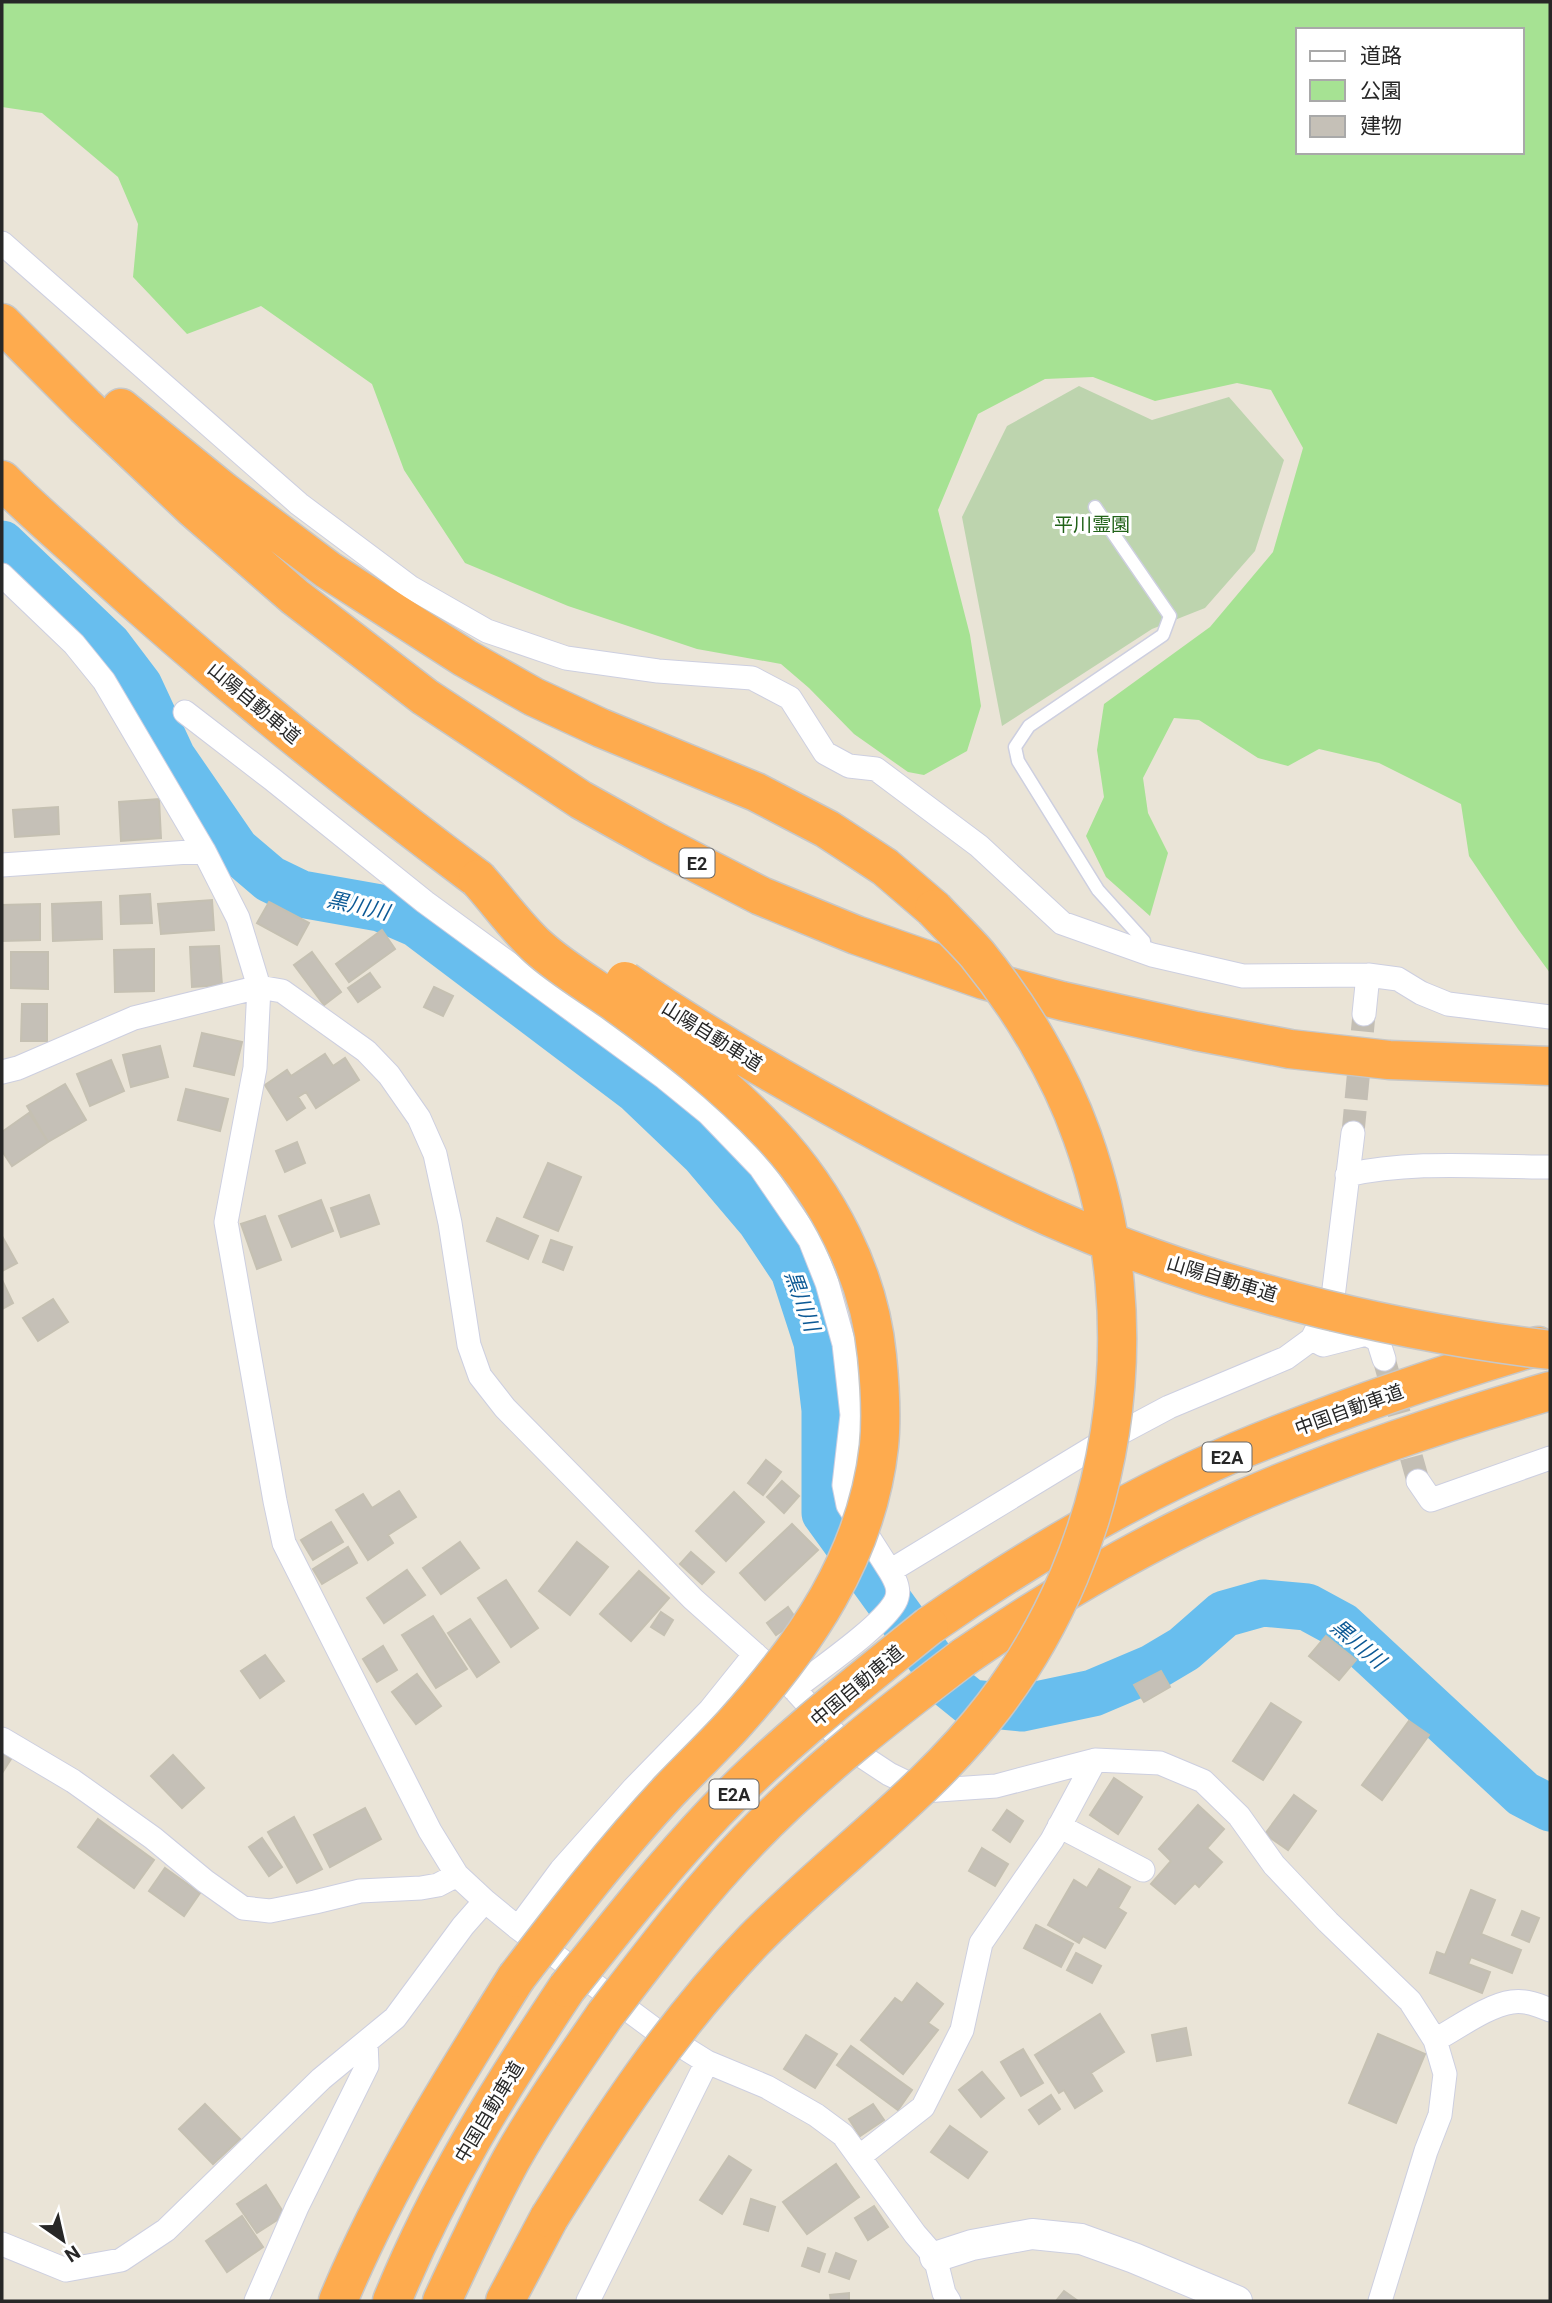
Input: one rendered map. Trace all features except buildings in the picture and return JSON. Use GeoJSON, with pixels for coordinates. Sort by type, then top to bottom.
{"type":"FeatureCollection","features":[{"type":"Feature","properties":{"kind":"highway"},"geometry":{"type":"LineString","coordinates":[[2,302],[111,400],[223,491],[328,570],[395,614],[465,658],[534,696],[601,728],[756,792],[827,829],[885,867],[934,909],[976,954],[1014,1005],[1050,1065],[1082,1134],[1102,1199],[1116,1285],[1119,1356],[1112,1433],[1097,1500],[1073,1572],[1038,1640],[994,1706],[939,1769],[752,1942],[703,1997],[658,2053],[614,2115],[549,2218],[505,2301]]}},
{"type":"Feature","properties":{"kind":"highway","name":"E2"},"geometry":{"type":"LineString","coordinates":[[2,323],[194,509],[295,597],[425,697],[581,800],[657,843],[761,896],[856,935],[984,980],[1062,1001],[1196,1031],[1290,1049],[1389,1060],[1550,1066]]}},
{"type":"Feature","properties":{"kind":"highway","name":"山陽自動車道"},"geometry":{"type":"LineString","coordinates":[[5,483],[130,598],[262,711],[369,797],[478,879],[645,994],[802,1092],[971,1180],[1052,1218],[1135,1251],[1211,1277],[1296,1301],[1437,1333],[1550,1350]]}},
{"type":"Feature","properties":{"kind":"highway"},"geometry":{"type":"LineString","coordinates":[[338,2301],[409,2154],[442,2095],[516,1978],[620,1848],[669,1791],[731,1727],[786,1663],[812,1626],[833,1590],[851,1550],[869,1499],[879,1446],[880,1388],[874,1331],[861,1281],[839,1229],[810,1181],[772,1135],[731,1094],[680,1051],[538,947],[478,879]]}},
{"type":"Feature","properties":{"kind":"highway","name":"中国自動車道"},"geometry":{"type":"LineString","coordinates":[[392,2301],[434,2208],[474,2132],[567,1988],[655,1877],[717,1810],[806,1728],[929,1626],[984,1588],[1141,1497],[1237,1452],[1453,1372],[1550,1342]]}},
{"type":"Feature","properties":{"kind":"highway","name":"E2A"},"geometry":{"type":"LineString","coordinates":[[442,2301],[512,2160],[558,2084],[605,2015],[684,1913],[748,1841],[806,1784],[875,1725],[964,1657],[1021,1618],[1104,1569],[1245,1498],[1450,1420],[1550,1391]]}},
{"type":"Feature","properties":{"kind":"street"},"geometry":{"type":"LineString","coordinates":[[2,243],[299,504],[410,587],[487,631],[566,658],[658,671],[752,678],[790,698],[825,753],[849,766],[876,769],[979,846],[1062,923],[1142,952],[1243,976],[1368,975],[1398,979],[1421,993],[1448,1004],[1550,1017]]}},
{"type":"Feature","properties":{"kind":"street"},"geometry":{"type":"LineString","coordinates":[[2,575],[74,644],[104,681],[204,851],[238,918],[259,987],[256,1068],[226,1223],[277,1511],[284,1543],[430,1831],[457,1875],[485,1900],[518,1928],[654,2029],[707,2062],[767,2087],[816,2115],[843,2135],[915,2234],[935,2257],[944,2293],[949,2301]]}},
{"type":"Feature","properties":{"kind":"street"},"geometry":{"type":"LineString","coordinates":[[185,712],[425,902],[665,1078],[708,1113],[760,1167],[810,1240],[827,1283],[844,1344],[852,1415],[844,1485],[848,1506],[898,1584],[896,1600],[882,1619],[794,1689]]}},
{"type":"Feature","properties":{"kind":"street"},"geometry":{"type":"LineString","coordinates":[[2,865],[204,851]]}},
{"type":"Feature","properties":{"kind":"street"},"geometry":{"type":"LineString","coordinates":[[1364,1014],[1368,975]]}},
{"type":"Feature","properties":{"kind":"street"},"geometry":{"type":"LineString","coordinates":[[2,1072],[18,1068],[134,1018],[259,987],[282,991],[366,1051],[389,1075],[419,1118],[435,1154],[450,1223],[469,1345],[480,1376],[505,1408],[693,1599],[794,1689],[845,1745],[889,1774],[924,1791],[996,1786],[1095,1760],[1160,1763],[1203,1781],[1239,1816],[1274,1865],[1328,1922],[1410,2001],[1435,2040],[1445,2074],[1440,2115],[1426,2151],[1380,2301]]}},
{"type":"Feature","properties":{"kind":"street"},"geometry":{"type":"LineString","coordinates":[[890,1570],[1094,1447],[1169,1408],[1286,1358],[1312,1339],[1334,1297],[1353,1133]]}},
{"type":"Feature","properties":{"kind":"street"},"geometry":{"type":"LineString","coordinates":[[1348,1175],[1373,1169],[1407,1166],[1550,1167]]}},
{"type":"Feature","properties":{"kind":"street"},"geometry":{"type":"LineString","coordinates":[[1312,1339],[1323,1345],[1366,1334],[1378,1340],[1384,1359]]}},
{"type":"Feature","properties":{"kind":"street"},"geometry":{"type":"LineString","coordinates":[[1418,1481],[1431,1500],[1550,1458]]}},
{"type":"Feature","properties":{"kind":"street"},"geometry":{"type":"LineString","coordinates":[[518,1928],[561,1870],[634,1788],[710,1710],[755,1654]]}},
{"type":"Feature","properties":{"kind":"street"},"geometry":{"type":"LineString","coordinates":[[2,1739],[73,1781],[153,1838],[243,1908],[270,1911],[360,1891],[421,1888],[438,1885],[457,1875]]}},
{"type":"Feature","properties":{"kind":"street"},"geometry":{"type":"LineString","coordinates":[[859,2157],[923,2107],[962,2030],[981,1943],[1052,1840],[1095,1760]]}},
{"type":"Feature","properties":{"kind":"street"},"geometry":{"type":"LineString","coordinates":[[1059,1826],[1143,1870]]}},
{"type":"Feature","properties":{"kind":"street"},"geometry":{"type":"LineString","coordinates":[[2,2244],[66,2270],[121,2260],[166,2230],[321,2079],[396,2018],[485,1900]]}},
{"type":"Feature","properties":{"kind":"street"},"geometry":{"type":"LineString","coordinates":[[1435,2040],[1510,2002],[1533,2003],[1550,2010]]}},
{"type":"Feature","properties":{"kind":"street"},"geometry":{"type":"LineString","coordinates":[[256,2301],[297,2207],[367,2066],[366,2042]]}},
{"type":"Feature","properties":{"kind":"street"},"geometry":{"type":"LineString","coordinates":[[588,2301],[707,2062]]}},
{"type":"Feature","properties":{"kind":"street"},"geometry":{"type":"LineString","coordinates":[[935,2257],[972,2245],[1032,2234],[1081,2239],[1145,2262],[1237,2301]]}},
{"type":"Feature","properties":{"kind":"lane"},"geometry":{"type":"LineString","coordinates":[[1096,507],[1170,616],[1163,635],[1029,726],[1015,747],[1018,761],[1098,890],[1144,941],[1142,952]]}},
{"type":"Feature","properties":{"kind":"green space"},"geometry":{"type":"Polygon","coordinates":[[[2,2],[1550,2],[1550,973],[1469,856],[1461,804],[1379,763],[1319,749],[1288,766],[1258,758],[1199,720],[1174,718],[1143,778],[1148,813],[1168,853],[1150,916],[1106,877],[1086,836],[1104,797],[1097,750],[1104,704],[1210,627],[1273,552],[1303,448],[1271,390],[1237,383],[1155,401],[1093,377],[1045,379],[978,414],[938,510],[970,635],[981,706],[967,751],[924,775],[908,772],[854,734],[781,664],[697,649],[568,606],[465,563],[404,470],[372,384],[261,306],[187,334],[133,277],[138,224],[118,177],[42,113],[2,107],[2,2]]]}},
{"type":"Feature","properties":{"kind":"green space","name":"平川霊園"},"geometry":{"type":"Polygon","coordinates":[[[1079,386],[1152,420],[1229,397],[1284,460],[1255,551],[1205,608],[1152,629],[1002,726],[962,517],[1007,426],[1079,386]]]}},
{"type":"Feature","properties":{"kind":"waterway","name":"黒川川"},"geometry":{"type":"LineString","coordinates":[[2,544],[108,645],[139,686],[172,757],[236,850],[270,879],[301,894],[380,908],[417,924],[637,1090],[704,1154],[760,1220],[794,1271],[817,1342],[825,1410],[825,1513],[950,1686],[971,1703],[1022,1708],[1093,1693],[1152,1668],[1184,1649],[1224,1614],[1263,1603],[1307,1607],[1342,1626],[1523,1794],[1550,1808]]}},
{"type":"Feature","properties":{"kind":"tunnel"},"geometry":{"type":"LineString","coordinates":[[1353,1133],[1364,1014]]}},
{"type":"Feature","properties":{"kind":"tunnel"},"geometry":{"type":"LineString","coordinates":[[1384,1359],[1418,1481]]}}]}
